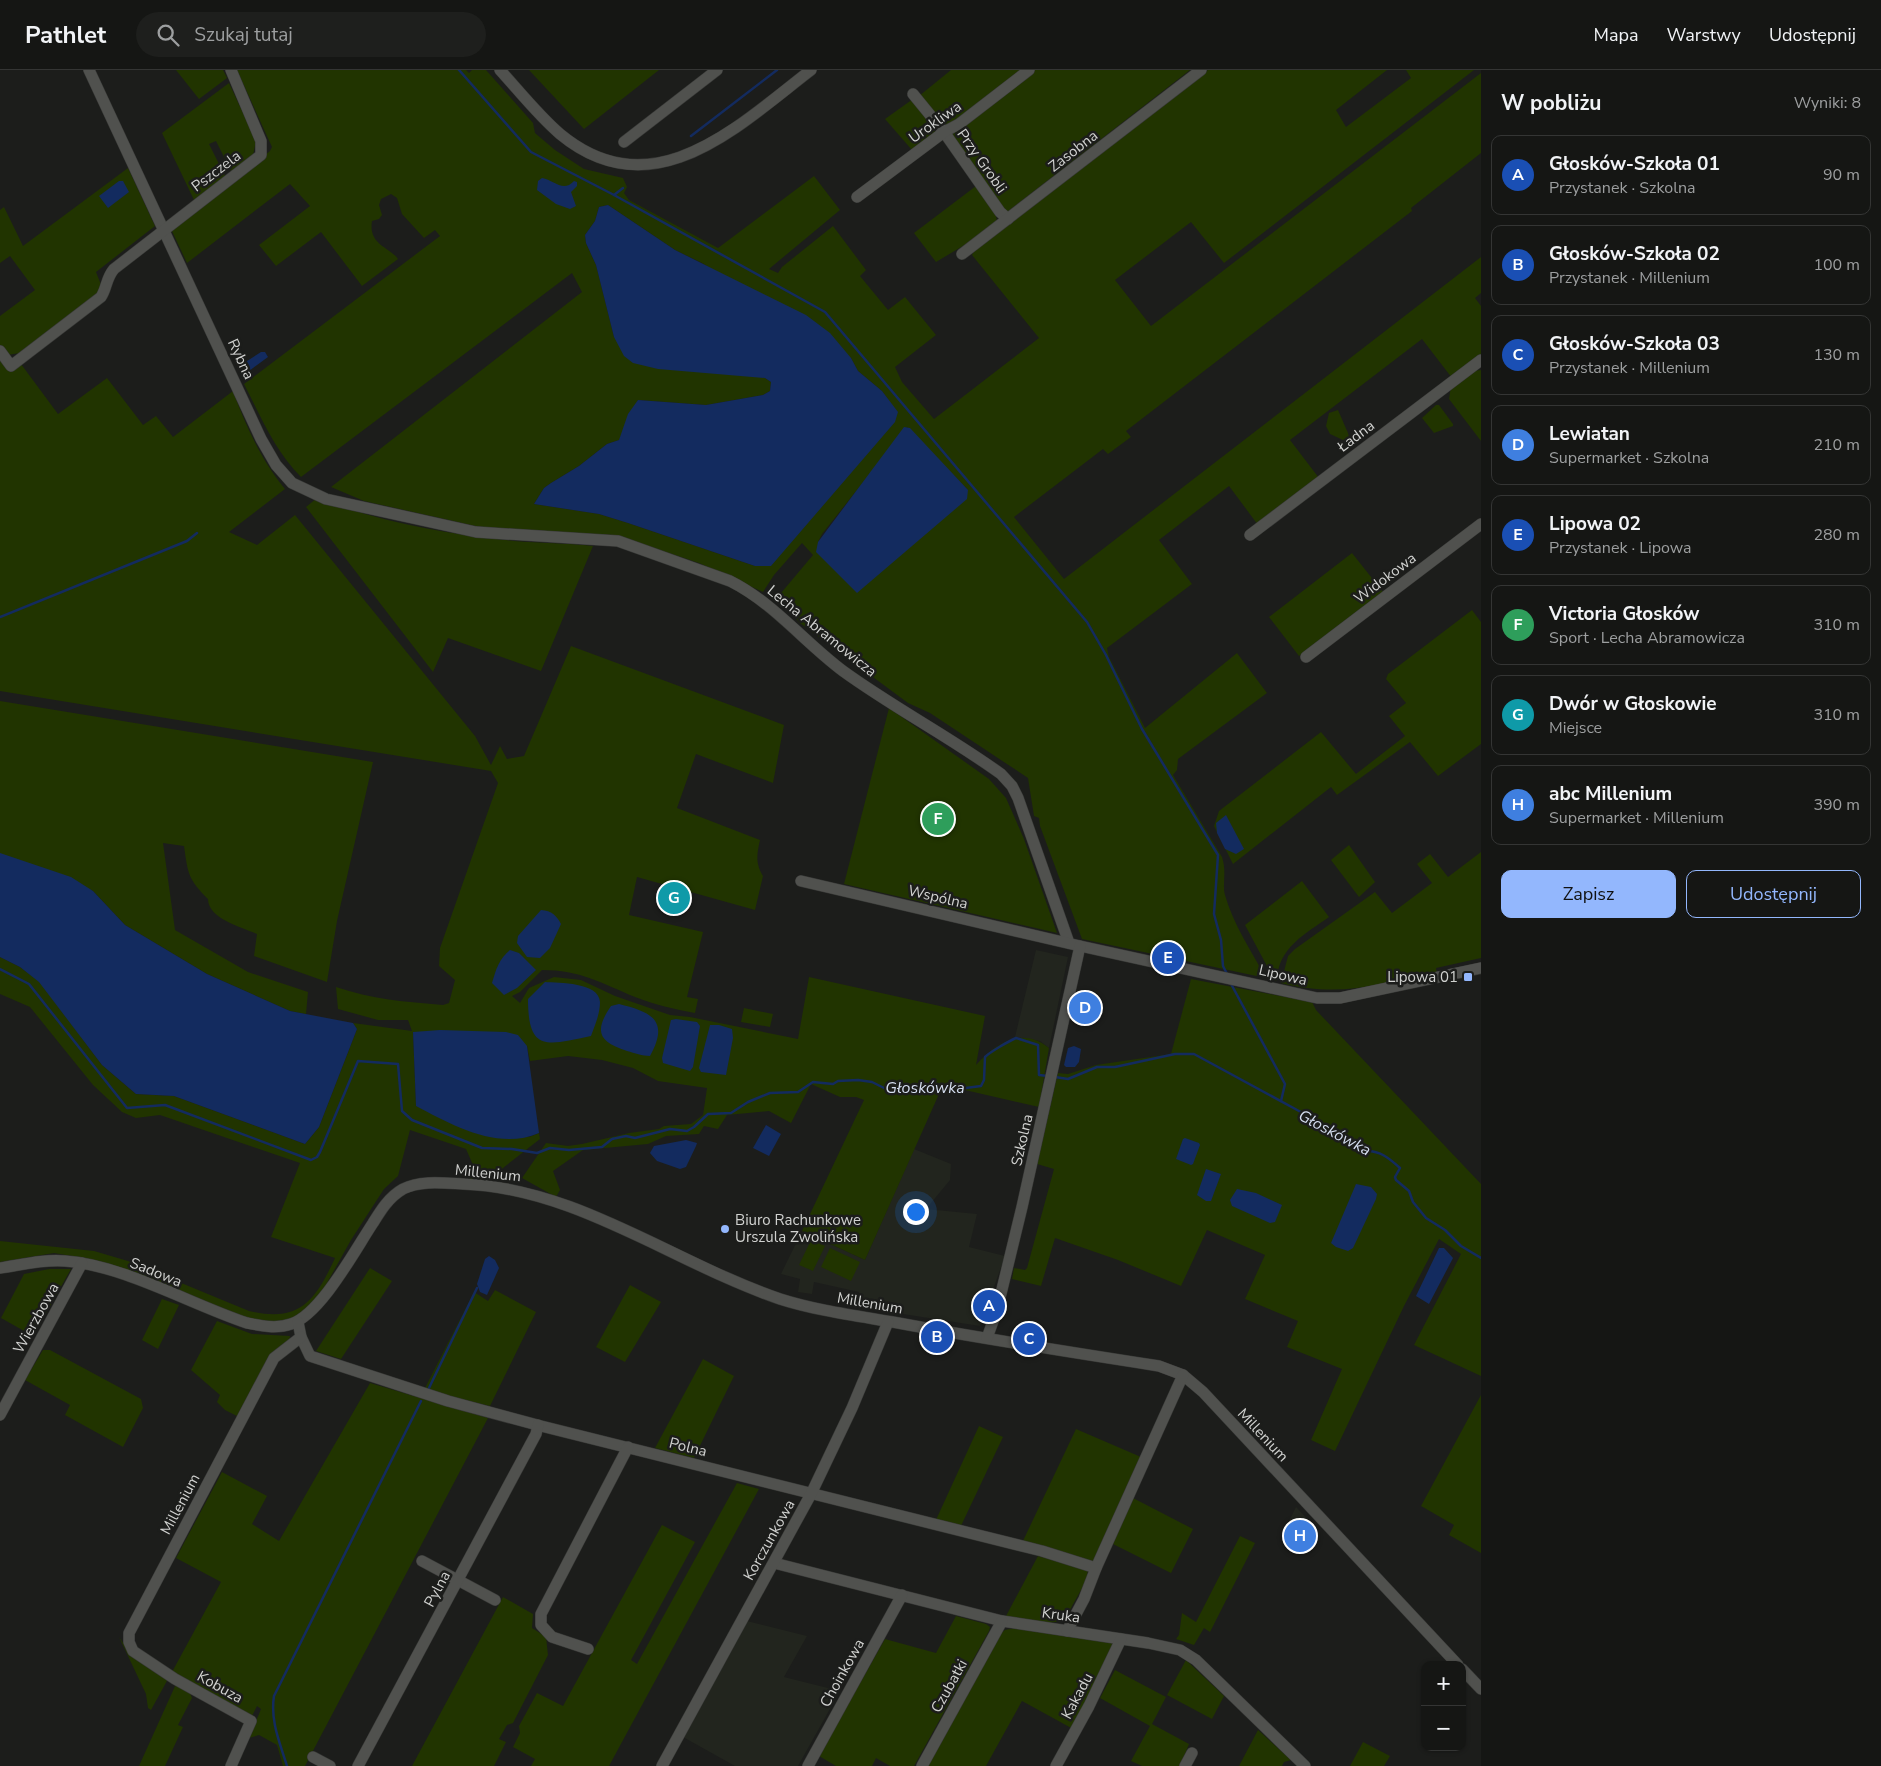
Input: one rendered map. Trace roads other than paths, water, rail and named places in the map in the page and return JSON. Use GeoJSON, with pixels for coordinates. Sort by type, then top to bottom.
{"type":"FeatureCollection","features":[{"type":"Feature","properties":{"kind":"street","name":"Rybna"},"geometry":{"type":"LineString","coordinates":[[89,70],[262,439],[276,465],[292,483],[326,499],[476,532]]}},
{"type":"Feature","properties":{"kind":"street","name":"Pszczela"},"geometry":{"type":"LineString","coordinates":[[164,230],[261,155],[261,141],[231,70]]}},
{"type":"Feature","properties":{"kind":"street"},"geometry":{"type":"LineString","coordinates":[[500,70],[545,120],[576,145],[606,159],[646,164],[674,160],[699,151],[740,125],[811,70]]}},
{"type":"Feature","properties":{"kind":"street"},"geometry":{"type":"LineString","coordinates":[[624,142],[717,70]]}},
{"type":"Feature","properties":{"kind":"street","name":"Urokliwa"},"geometry":{"type":"LineString","coordinates":[[857,197],[944,132],[959,124],[1029,70]]}},
{"type":"Feature","properties":{"kind":"street","name":"Zasobna"},"geometry":{"type":"LineString","coordinates":[[962,254],[1201,70]]}},
{"type":"Feature","properties":{"kind":"street","name":"Przy Grobli"},"geometry":{"type":"LineString","coordinates":[[914,94],[944,132],[1000,212],[1008,219]]}},
{"type":"Feature","properties":{"kind":"street"},"geometry":{"type":"LineString","coordinates":[[0,351],[11,366],[101,297],[105,291],[106,280],[114,269],[164,230]]}},
{"type":"Feature","properties":{"kind":"street","name":"Ładna"},"geometry":{"type":"LineString","coordinates":[[1250,535],[1481,360]]}},
{"type":"Feature","properties":{"kind":"street","name":"Widokowa"},"geometry":{"type":"LineString","coordinates":[[1306,657],[1481,524]]}},
{"type":"Feature","properties":{"kind":"street","name":"Lecha Abramowicza"},"geometry":{"type":"LineString","coordinates":[[476,532],[618,541],[730,581],[764,601],[842,670],[982,760],[1001,774],[1012,786],[1074,944]]}},
{"type":"Feature","properties":{"kind":"street","name":"Wspólna"},"geometry":{"type":"LineString","coordinates":[[801,881],[1074,944]]}},
{"type":"Feature","properties":{"kind":"street","name":"Lipowa"},"geometry":{"type":"LineString","coordinates":[[1074,944],[1295,993],[1330,998],[1481,968]]}},
{"type":"Feature","properties":{"kind":"street","name":"Szkolna"},"geometry":{"type":"LineString","coordinates":[[987,1338],[997,1310],[1049,1085],[1074,944]]}},
{"type":"Feature","properties":{"kind":"street","name":"Millenium"},"geometry":{"type":"LineString","coordinates":[[298,1322],[320,1302],[387,1202],[405,1188],[436,1183],[498,1187],[533,1194],[598,1219],[731,1280],[772,1296],[816,1308],[888,1322],[1159,1366],[1182,1375],[1203,1392],[1454,1661]]}},
{"type":"Feature","properties":{"kind":"street","name":"Sadowa"},"geometry":{"type":"LineString","coordinates":[[0,1268],[55,1260],[82,1263],[113,1270],[246,1323],[274,1327],[298,1322]]}},
{"type":"Feature","properties":{"kind":"street","name":"Wierzbowa"},"geometry":{"type":"LineString","coordinates":[[0,1414],[82,1263]]}},
{"type":"Feature","properties":{"kind":"street","name":"Polna"},"geometry":{"type":"LineString","coordinates":[[298,1322],[301,1337],[310,1356],[448,1400],[538,1425],[1042,1551],[1096,1568]]}},
{"type":"Feature","properties":{"kind":"street","name":"Korczunkowa"},"geometry":{"type":"LineString","coordinates":[[662,1766],[811,1494],[852,1408],[888,1322]]}},
{"type":"Feature","properties":{"kind":"street","name":"Millenium"},"geometry":{"type":"LineString","coordinates":[[175,1679],[133,1652],[130,1647],[130,1633],[134,1620],[274,1358],[301,1337]]}},
{"type":"Feature","properties":{"kind":"street"},"geometry":{"type":"LineString","coordinates":[[1067,1631],[1084,1598],[1182,1375]]}},
{"type":"Feature","properties":{"kind":"street","name":"Pylna"},"geometry":{"type":"LineString","coordinates":[[358,1766],[459,1580],[536,1434],[538,1425]]}},
{"type":"Feature","properties":{"kind":"street"},"geometry":{"type":"LineString","coordinates":[[588,1649],[552,1637],[541,1625],[542,1609],[628,1447]]}},
{"type":"Feature","properties":{"kind":"street"},"geometry":{"type":"LineString","coordinates":[[422,1561],[496,1600]]}},
{"type":"Feature","properties":{"kind":"street","name":"Kruka"},"geometry":{"type":"LineString","coordinates":[[774,1563],[1002,1621],[1148,1643],[1187,1654],[1305,1766]]}},
{"type":"Feature","properties":{"kind":"street","name":"Choinkowa"},"geometry":{"type":"LineString","coordinates":[[808,1766],[902,1595]]}},
{"type":"Feature","properties":{"kind":"street","name":"Czubatki"},"geometry":{"type":"LineString","coordinates":[[922,1766],[1002,1621]]}},
{"type":"Feature","properties":{"kind":"street","name":"Kakadu"},"geometry":{"type":"LineString","coordinates":[[1056,1766],[1089,1706],[1121,1639]]}},
{"type":"Feature","properties":{"kind":"street"},"geometry":{"type":"LineString","coordinates":[[1466,1673],[1481,1689]]}},
{"type":"Feature","properties":{"kind":"street","name":"Kobuza"},"geometry":{"type":"LineString","coordinates":[[175,1679],[251,1722],[231,1766]]}},
{"type":"Feature","properties":{"kind":"street"},"geometry":{"type":"LineString","coordinates":[[1185,1766],[1192,1753]]}},
{"type":"Feature","properties":{"kind":"street"},"geometry":{"type":"LineString","coordinates":[[314,1757],[330,1766]]}},
{"type":"Feature","properties":{"kind":"water"},"geometry":{"type":"Polygon","coordinates":[[[542,178],[562,186],[566,186],[574,181],[577,182],[577,186],[571,192],[576,206],[570,209],[556,204],[537,190],[538,181],[542,178]]]}},
{"type":"Feature","properties":{"kind":"water"},"geometry":{"type":"Polygon","coordinates":[[[119,181],[123,181],[129,192],[108,208],[99,196],[119,181]]]}},
{"type":"Feature","properties":{"kind":"water"},"geometry":{"type":"Polygon","coordinates":[[[608,205],[675,250],[806,315],[830,333],[851,358],[858,371],[882,391],[898,412],[895,422],[771,566],[755,566],[599,514],[534,504],[544,488],[579,466],[607,444],[619,440],[628,414],[638,400],[706,405],[763,395],[770,391],[771,382],[765,378],[658,369],[633,363],[624,356],[614,337],[596,265],[586,243],[585,235],[595,221],[599,207],[608,205]]]}},
{"type":"Feature","properties":{"kind":"water"},"geometry":{"type":"Polygon","coordinates":[[[261,352],[265,352],[268,357],[245,374],[242,373],[241,365],[261,352]]]}},
{"type":"Feature","properties":{"kind":"water"},"geometry":{"type":"Polygon","coordinates":[[[904,427],[910,428],[968,490],[967,499],[857,593],[816,552],[818,542],[904,427]]]}},
{"type":"Feature","properties":{"kind":"water"},"geometry":{"type":"Polygon","coordinates":[[[1226,815],[1244,849],[1236,854],[1225,849],[1217,833],[1216,823],[1226,815]]]}},
{"type":"Feature","properties":{"kind":"water"},"geometry":{"type":"Polygon","coordinates":[[[0,853],[71,877],[93,891],[125,925],[207,974],[290,1011],[353,1023],[357,1029],[319,1127],[305,1144],[174,1096],[136,1094],[102,1065],[39,982],[20,967],[0,957],[0,853]]]}},
{"type":"Feature","properties":{"kind":"water"},"geometry":{"type":"Polygon","coordinates":[[[541,910],[553,914],[561,924],[550,948],[540,958],[527,957],[517,943],[518,936],[541,910]]]}},
{"type":"Feature","properties":{"kind":"water"},"geometry":{"type":"Polygon","coordinates":[[[510,950],[519,953],[536,970],[517,988],[504,995],[492,983],[498,965],[510,950]]]}},
{"type":"Feature","properties":{"kind":"water"},"geometry":{"type":"Polygon","coordinates":[[[545,982],[568,983],[586,987],[598,995],[600,1002],[599,1011],[591,1036],[563,1042],[543,1041],[536,1037],[529,1016],[528,999],[545,982]]]}},
{"type":"Feature","properties":{"kind":"water"},"geometry":{"type":"Polygon","coordinates":[[[619,1004],[640,1010],[654,1020],[658,1034],[656,1044],[650,1056],[617,1048],[610,1044],[602,1034],[602,1022],[611,1006],[619,1004]]]}},
{"type":"Feature","properties":{"kind":"water"},"geometry":{"type":"Polygon","coordinates":[[[671,1020],[697,1022],[700,1026],[693,1067],[690,1071],[663,1063],[662,1058],[671,1020]]]}},
{"type":"Feature","properties":{"kind":"water"},"geometry":{"type":"Polygon","coordinates":[[[710,1025],[719,1025],[732,1029],[733,1038],[726,1075],[701,1072],[699,1068],[710,1025]]]}},
{"type":"Feature","properties":{"kind":"water"},"geometry":{"type":"Polygon","coordinates":[[[440,1030],[506,1032],[518,1035],[527,1046],[539,1133],[523,1138],[492,1137],[460,1128],[416,1106],[413,1032],[440,1030]]]}},
{"type":"Feature","properties":{"kind":"water"},"geometry":{"type":"Polygon","coordinates":[[[1074,1046],[1081,1049],[1079,1062],[1075,1067],[1066,1067],[1064,1065],[1068,1048],[1074,1046]]]}},
{"type":"Feature","properties":{"kind":"water"},"geometry":{"type":"Polygon","coordinates":[[[766,1125],[781,1134],[769,1156],[753,1148],[766,1125]]]}},
{"type":"Feature","properties":{"kind":"water"},"geometry":{"type":"Polygon","coordinates":[[[1185,1138],[1200,1145],[1191,1165],[1176,1159],[1185,1138]]]}},
{"type":"Feature","properties":{"kind":"water"},"geometry":{"type":"Polygon","coordinates":[[[686,1140],[697,1143],[686,1167],[680,1169],[657,1161],[650,1153],[654,1146],[686,1140]]]}},
{"type":"Feature","properties":{"kind":"water"},"geometry":{"type":"Polygon","coordinates":[[[1206,1169],[1221,1174],[1211,1201],[1206,1201],[1197,1195],[1206,1169]]]}},
{"type":"Feature","properties":{"kind":"water"},"geometry":{"type":"Polygon","coordinates":[[[1356,1184],[1371,1187],[1377,1194],[1353,1248],[1348,1251],[1331,1243],[1356,1184]]]}},
{"type":"Feature","properties":{"kind":"water"},"geometry":{"type":"Polygon","coordinates":[[[1237,1189],[1256,1193],[1282,1205],[1275,1222],[1270,1223],[1232,1206],[1230,1200],[1237,1189]]]}},
{"type":"Feature","properties":{"kind":"water"},"geometry":{"type":"Polygon","coordinates":[[[1439,1248],[1444,1248],[1453,1258],[1429,1304],[1416,1296],[1439,1248]]]}},
{"type":"Feature","properties":{"kind":"water"},"geometry":{"type":"Polygon","coordinates":[[[489,1256],[495,1260],[499,1268],[487,1295],[480,1292],[477,1284],[485,1259],[489,1256]]]}},
{"type":"Feature","properties":{"kind":"waterway"},"geometry":{"type":"LineString","coordinates":[[459,70],[531,152],[614,195],[825,312],[1087,622],[1106,655],[1142,729],[1218,855],[1214,914],[1221,940],[1223,966],[1227,974]]}},
{"type":"Feature","properties":{"kind":"waterway"},"geometry":{"type":"LineString","coordinates":[[691,136],[777,70]]}},
{"type":"Feature","properties":{"kind":"waterway"},"geometry":{"type":"LineString","coordinates":[[614,195],[623,188]]}},
{"type":"Feature","properties":{"kind":"waterway"},"geometry":{"type":"LineString","coordinates":[[0,617],[187,541],[197,533]]}},
{"type":"Feature","properties":{"kind":"waterway","name":"Głoskówka"},"geometry":{"type":"LineString","coordinates":[[0,969],[29,984],[127,1108],[165,1105],[311,1160],[317,1157],[320,1152],[358,1061],[398,1064],[402,1111],[412,1120],[482,1148],[512,1149],[537,1153],[550,1148],[569,1150],[602,1147],[612,1139],[626,1136],[635,1138],[670,1129],[687,1131],[708,1114],[731,1113],[748,1102],[770,1093],[798,1092],[813,1082],[833,1084],[838,1081],[858,1080],[872,1082],[886,1089],[940,1085],[958,1089],[981,1086],[984,1080],[985,1057],[1016,1038],[1038,1045],[1039,1075],[1048,1076]]}},
{"type":"Feature","properties":{"kind":"waterway"},"geometry":{"type":"LineString","coordinates":[[1230,982],[1285,1084],[1281,1101]]}},
{"type":"Feature","properties":{"kind":"waterway","name":"Głoskówka"},"geometry":{"type":"LineString","coordinates":[[1055,1077],[1068,1079],[1097,1067],[1115,1067],[1175,1054],[1194,1054],[1299,1111],[1365,1151],[1375,1152],[1388,1158],[1400,1168],[1395,1177],[1396,1180],[1409,1191],[1413,1202],[1426,1218],[1445,1230],[1461,1246],[1481,1258]]}},
{"type":"Feature","properties":{"kind":"waterway"},"geometry":{"type":"LineString","coordinates":[[429,1388],[477,1288]]}},
{"type":"Feature","properties":{"kind":"waterway"},"geometry":{"type":"LineString","coordinates":[[287,1766],[273,1714],[274,1696],[421,1401]]}},
{"type":"Feature","properties":{"kind":"place","name":"Victoria Głosków"},"geometry":{"type":"Point","coordinates":[938,819]}},
{"type":"Feature","properties":{"kind":"place","name":"Dwór w Głoskowie"},"geometry":{"type":"Point","coordinates":[674,898]}},
{"type":"Feature","properties":{"kind":"place","name":"Lipowa 02"},"geometry":{"type":"Point","coordinates":[1168,958]}},
{"type":"Feature","properties":{"kind":"place","name":"Lipowa 01"},"geometry":{"type":"Point","coordinates":[1468,977]}},
{"type":"Feature","properties":{"kind":"place","name":"Lewiatan"},"geometry":{"type":"Point","coordinates":[1085,1008]}},
{"type":"Feature","properties":{"kind":"place","name":"Biuro Rachunkowe Urszula Zwolińska"},"geometry":{"type":"Point","coordinates":[725,1229]}},
{"type":"Feature","properties":{"kind":"place","name":"Głosków-Szkoła 01"},"geometry":{"type":"Point","coordinates":[989,1306]}},
{"type":"Feature","properties":{"kind":"place","name":"Głosków-Szkoła 02"},"geometry":{"type":"Point","coordinates":[937,1337]}},
{"type":"Feature","properties":{"kind":"place","name":"Głosków-Szkoła 03"},"geometry":{"type":"Point","coordinates":[1029,1339]}},
{"type":"Feature","properties":{"kind":"place","name":"abc Millenium"},"geometry":{"type":"Point","coordinates":[1300,1536]}}]}
